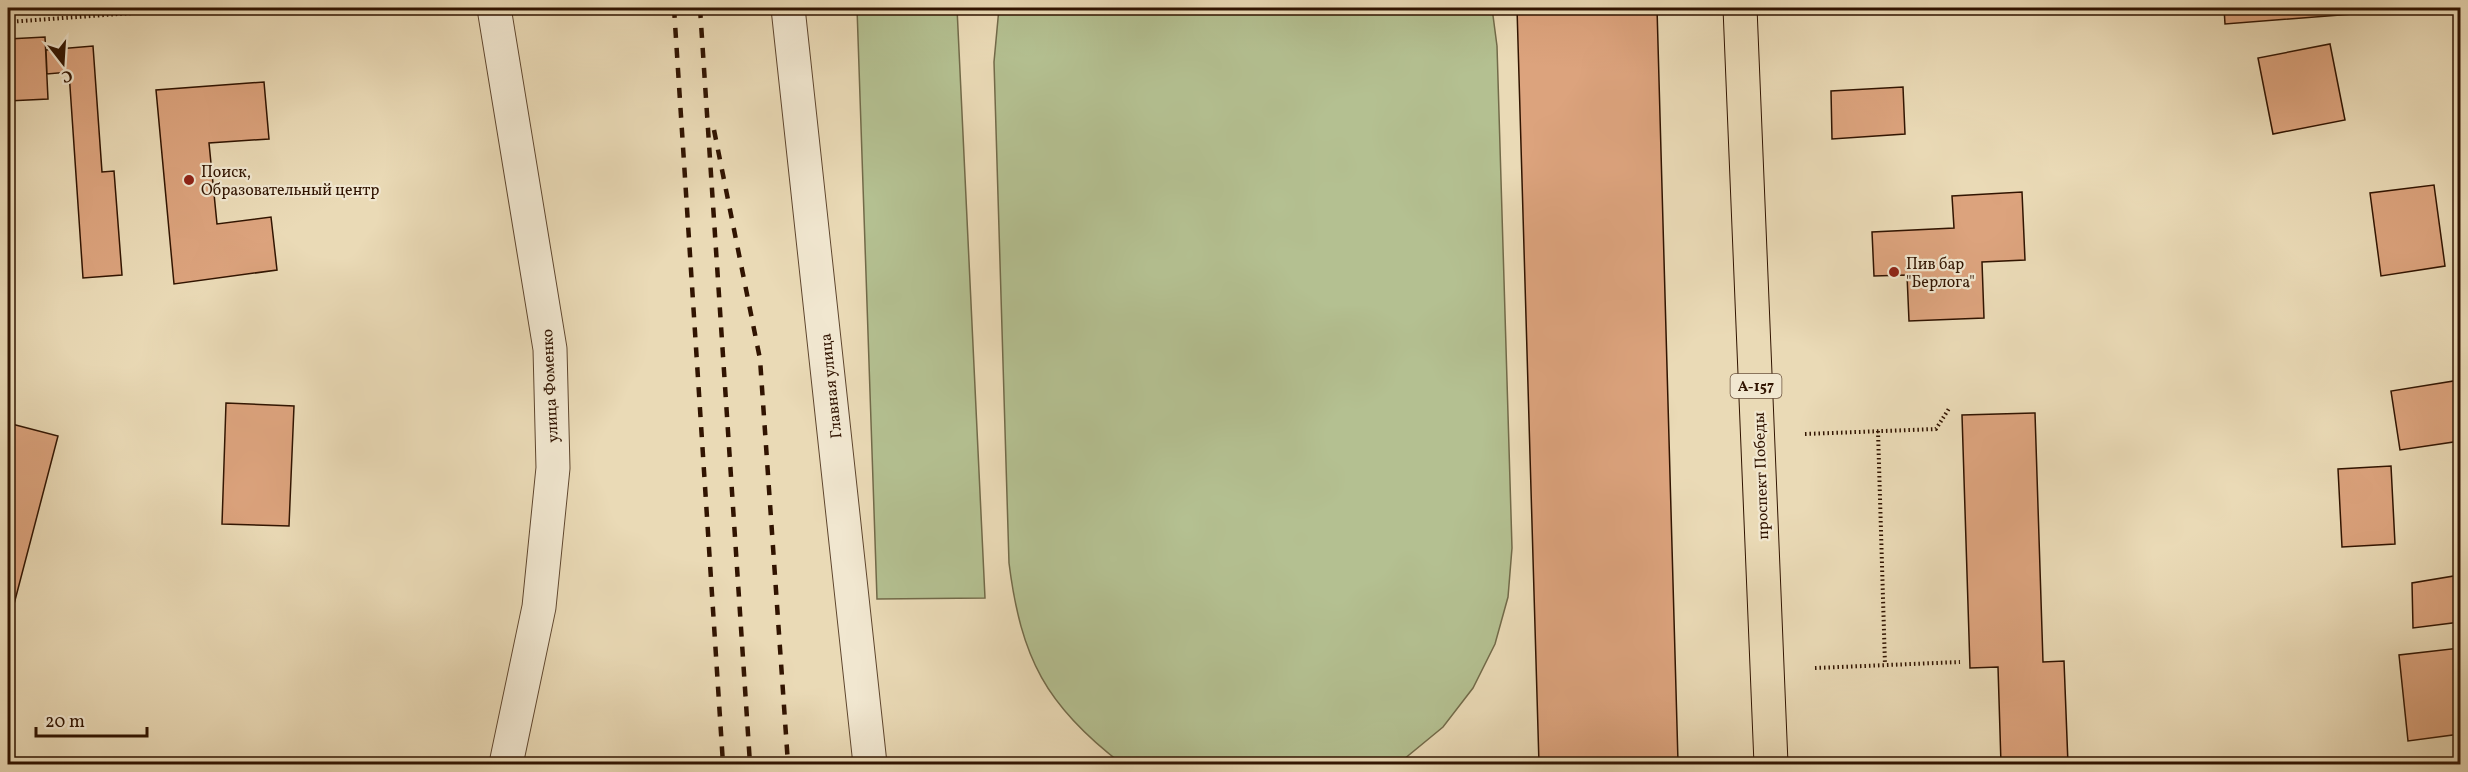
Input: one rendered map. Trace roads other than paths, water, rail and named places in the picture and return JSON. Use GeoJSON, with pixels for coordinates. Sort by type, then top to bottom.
{"type":"FeatureCollection","features":[{"type":"Feature","properties":{"kind":"main road","name":"проспект Победы"},"geometry":{"type":"LineString","coordinates":[[1740,8],[1771,765]]}},
{"type":"Feature","properties":{"kind":"street","name":"улица Фоменко"},"geometry":{"type":"LineString","coordinates":[[494,8],[550,349],[553,456],[539,607],[506,765]]}},
{"type":"Feature","properties":{"kind":"street","name":"Главная улица"},"geometry":{"type":"LineString","coordinates":[[788,8],[870,765]]}},
{"type":"Feature","properties":{"kind":"railway"},"geometry":{"type":"LineString","coordinates":[[674,8],[723,764]]}},
{"type":"Feature","properties":{"kind":"railway"},"geometry":{"type":"LineString","coordinates":[[700,8],[750,764]]}},
{"type":"Feature","properties":{"kind":"railway"},"geometry":{"type":"LineString","coordinates":[[714,130],[760,359],[788,764]]}},
{"type":"Feature","properties":{"kind":"place","name":"Поиск, Образовательный центр"},"geometry":{"type":"Point","coordinates":[189,180]}},
{"type":"Feature","properties":{"kind":"place","name":"Пив бар \"Берлога\""},"geometry":{"type":"Point","coordinates":[1894,272]}}]}
